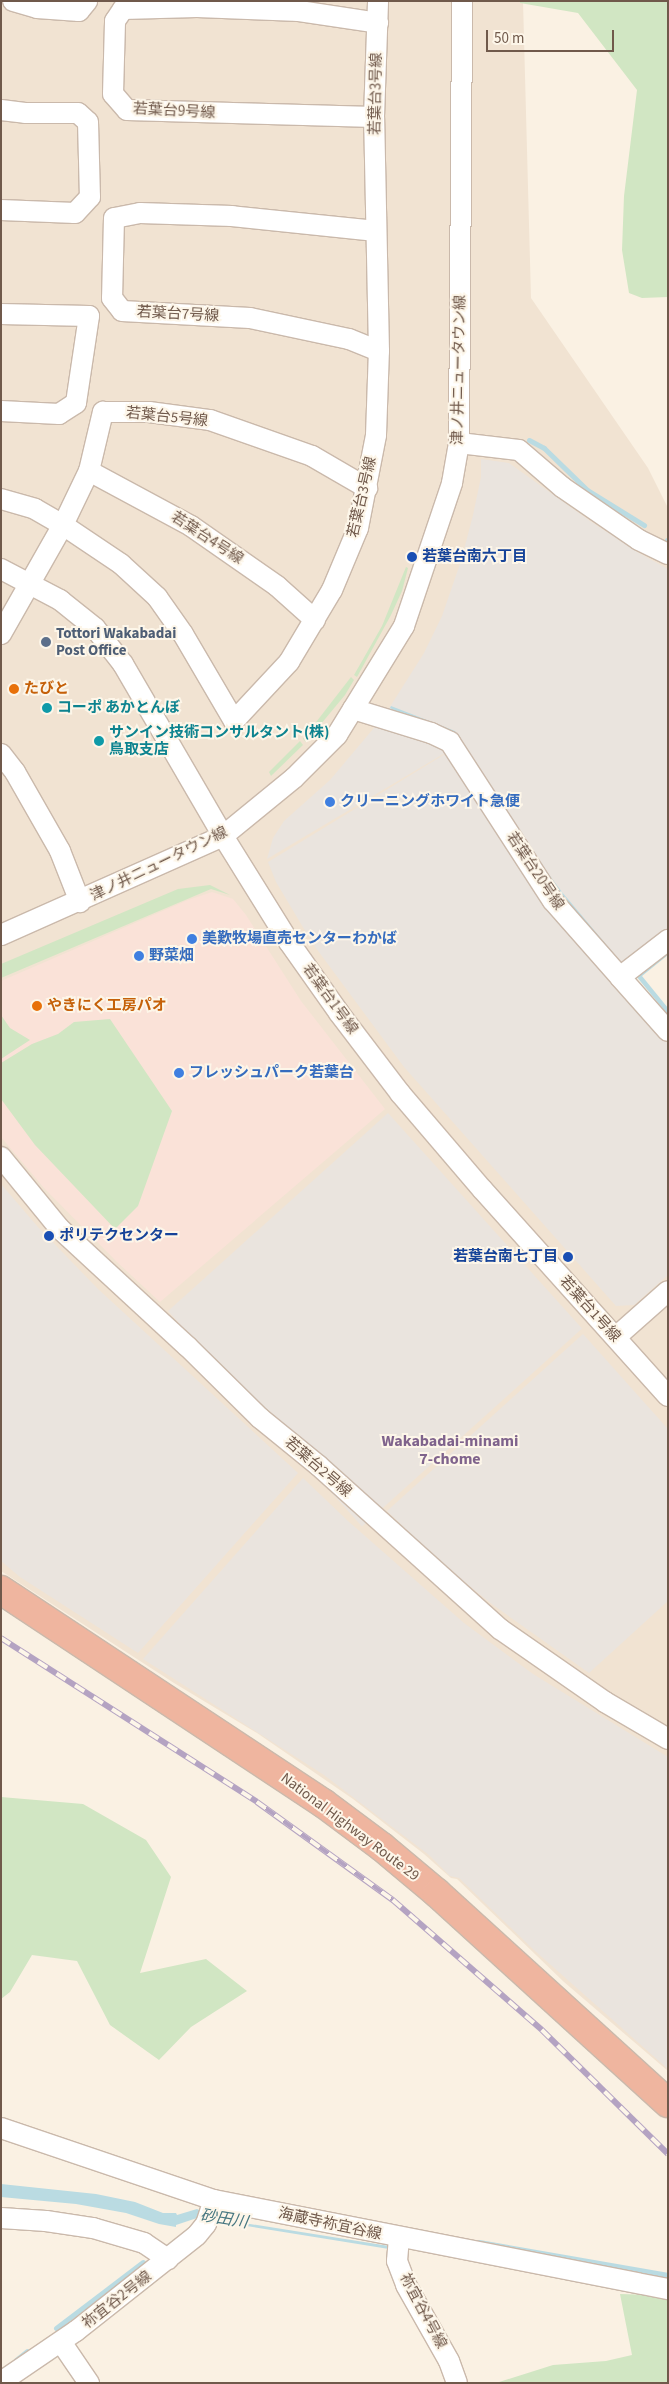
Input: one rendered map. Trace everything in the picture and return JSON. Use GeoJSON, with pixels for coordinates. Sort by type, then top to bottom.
{"type":"FeatureCollection","features":[{"type":"Feature","properties":{"kind":"highway","name":"National Highway Route 29"},"geometry":{"type":"LineString","coordinates":[[1,1590],[323,1803],[382,1847],[438,1893],[668,2103]]}},
{"type":"Feature","properties":{"kind":"street"},"geometry":{"type":"LineString","coordinates":[[13,1],[37,8],[79,11],[87,1]]}},
{"type":"Feature","properties":{"kind":"street","name":"若葉台3号線"},"geometry":{"type":"LineString","coordinates":[[1,499],[35,509],[63,526],[121,564],[157,597],[183,634],[234,721],[289,662],[332,590],[358,528],[376,435],[378,352],[374,117],[378,1]]}},
{"type":"Feature","properties":{"kind":"street","name":"津ノ井ニュータウン線"},"geometry":{"type":"LineString","coordinates":[[1,935],[80,902],[223,836],[294,778],[337,735],[404,626],[450,491],[460,443],[462,1]]}},
{"type":"Feature","properties":{"kind":"street","name":"若葉台9号線"},"geometry":{"type":"LineString","coordinates":[[374,117],[127,110],[114,94],[115,21],[123,9],[197,8],[299,11],[378,23]]}},
{"type":"Feature","properties":{"kind":"street"},"geometry":{"type":"LineString","coordinates":[[1,110],[25,113],[78,113],[88,122],[90,197],[75,213],[1,210]]}},
{"type":"Feature","properties":{"kind":"street","name":"若葉台7号線"},"geometry":{"type":"LineString","coordinates":[[376,232],[232,216],[140,213],[114,218],[112,298],[122,311],[250,318],[349,339],[378,352]]}},
{"type":"Feature","properties":{"kind":"street"},"geometry":{"type":"LineString","coordinates":[[1,314],[89,316],[76,403],[59,414],[1,411]]}},
{"type":"Feature","properties":{"kind":"street","name":"若葉台5号線"},"geometry":{"type":"LineString","coordinates":[[63,526],[89,471],[103,412],[150,412],[210,420],[312,456],[367,488]]}},
{"type":"Feature","properties":{"kind":"street"},"geometry":{"type":"LineString","coordinates":[[460,443],[519,450],[562,487],[639,540],[668,554]]}},
{"type":"Feature","properties":{"kind":"street","name":"若葉台4号線"},"geometry":{"type":"LineString","coordinates":[[89,471],[191,526],[277,586],[315,620]]}},
{"type":"Feature","properties":{"kind":"street"},"geometry":{"type":"LineString","coordinates":[[1,634],[63,526]]}},
{"type":"Feature","properties":{"kind":"street","name":"若葉台1号線"},"geometry":{"type":"LineString","coordinates":[[1,568],[60,600],[95,628],[123,664],[223,836],[288,942],[339,1013],[400,1093],[488,1196],[668,1396]]}},
{"type":"Feature","properties":{"kind":"street","name":"若葉台20号線"},"geometry":{"type":"LineString","coordinates":[[353,709],[431,733],[450,742],[553,901],[668,1031]]}},
{"type":"Feature","properties":{"kind":"street"},"geometry":{"type":"LineString","coordinates":[[1,754],[15,772],[60,850],[80,902]]}},
{"type":"Feature","properties":{"kind":"street"},"geometry":{"type":"LineString","coordinates":[[620,977],[668,940]]}},
{"type":"Feature","properties":{"kind":"street","name":"若葉台2号線"},"geometry":{"type":"LineString","coordinates":[[1,1157],[60,1229],[187,1346],[260,1418],[319,1466],[500,1629],[605,1702],[668,1739]]}},
{"type":"Feature","properties":{"kind":"street"},"geometry":{"type":"LineString","coordinates":[[616,1337],[668,1291]]}},
{"type":"Feature","properties":{"kind":"street","name":"海蔵寺祢宜谷線"},"geometry":{"type":"LineString","coordinates":[[1,2128],[214,2200],[399,2238],[668,2289]]}},
{"type":"Feature","properties":{"kind":"street","name":"祢宜谷2号線"},"geometry":{"type":"LineString","coordinates":[[1,2382],[61,2342],[119,2299],[197,2235],[206,2224],[214,2200]]}},
{"type":"Feature","properties":{"kind":"street"},"geometry":{"type":"LineString","coordinates":[[1,2218],[46,2221],[93,2228],[144,2243],[168,2258]]}},
{"type":"Feature","properties":{"kind":"street","name":"祢宜谷4号線"},"geometry":{"type":"LineString","coordinates":[[399,2238],[398,2260],[406,2284],[449,2361],[457,2383]]}},
{"type":"Feature","properties":{"kind":"street"},"geometry":{"type":"LineString","coordinates":[[61,2342],[89,2383]]}},
{"type":"Feature","properties":{"kind":"shaded area"},"geometry":{"type":"Polygon","coordinates":[[[1,1],[523,1],[531,298],[648,468],[668,508],[668,946],[633,973],[631,983],[668,1024],[668,2071],[564,1982],[457,1879],[451,1878],[424,1854],[353,1799],[257,1733],[174,1683],[1,1571],[1,1]]]}},
{"type":"Feature","properties":{"kind":"shaded area"},"geometry":{"type":"Polygon","coordinates":[[[481,459],[509,463],[590,521],[637,552],[668,569],[668,933],[629,961],[615,963],[566,905],[458,743],[386,713],[424,653],[442,616],[461,561],[473,515],[481,477],[481,459]]]}},
{"type":"Feature","properties":{"kind":"shaded area"},"geometry":{"type":"Polygon","coordinates":[[[379,722],[450,750],[267,859],[273,838],[284,821],[330,780],[379,722]]]}},
{"type":"Feature","properties":{"kind":"shaded area"},"geometry":{"type":"Polygon","coordinates":[[[450,751],[617,983],[668,1044],[668,1275],[634,1305],[616,1306],[404,1067],[313,944],[276,882],[268,862],[450,751]]]}},
{"type":"Feature","properties":{"kind":"shaded area","name":"フレッシュパーク若葉台"},"geometry":{"type":"Polygon","coordinates":[[[212,892],[233,899],[246,915],[301,1001],[385,1109],[160,1302],[117,1262],[44,1188],[1,1137],[1,981],[188,900],[212,892]]]}},
{"type":"Feature","properties":{"kind":"shaded area"},"geometry":{"type":"Polygon","coordinates":[[[388,1113],[582,1329],[362,1527],[168,1311],[388,1113]]]}},
{"type":"Feature","properties":{"kind":"shaded area"},"geometry":{"type":"Polygon","coordinates":[[[1,1184],[38,1227],[98,1289],[298,1473],[138,1653],[20,1577],[1,1561],[1,1184]]]}},
{"type":"Feature","properties":{"kind":"shaded area"},"geometry":{"type":"Polygon","coordinates":[[[583,1334],[668,1429],[668,1601],[589,1673],[493,1605],[442,1564],[387,1511],[583,1334]]]}},
{"type":"Feature","properties":{"kind":"shaded area"},"geometry":{"type":"Polygon","coordinates":[[[303,1478],[348,1521],[464,1623],[533,1674],[668,1757],[668,2069],[534,1950],[459,1878],[450,1876],[429,1855],[324,1775],[143,1659],[303,1478]]]}},
{"type":"Feature","properties":{"kind":"green space"},"geometry":{"type":"Polygon","coordinates":[[[520,1],[668,1],[668,297],[642,298],[629,293],[622,250],[624,196],[637,90],[578,13],[520,3],[520,1]]]}},
{"type":"Feature","properties":{"kind":"green space"},"geometry":{"type":"Polygon","coordinates":[[[406,567],[408,568],[402,591],[357,677],[354,675],[382,626],[406,567]]]}},
{"type":"Feature","properties":{"kind":"green space"},"geometry":{"type":"Polygon","coordinates":[[[351,677],[354,680],[345,695],[306,742],[303,739],[351,677]]]}},
{"type":"Feature","properties":{"kind":"green space"},"geometry":{"type":"Polygon","coordinates":[[[300,741],[303,745],[271,776],[269,772],[300,741]]]}},
{"type":"Feature","properties":{"kind":"green space"},"geometry":{"type":"Polygon","coordinates":[[[210,885],[230,895],[211,889],[1,978],[1,964],[178,889],[210,885]]]}},
{"type":"Feature","properties":{"kind":"green space"},"geometry":{"type":"Polygon","coordinates":[[[1,1015],[10,1028],[30,1040],[1,1059],[1,1015]]]}},
{"type":"Feature","properties":{"kind":"green space"},"geometry":{"type":"Polygon","coordinates":[[[110,1019],[172,1111],[138,1206],[115,1229],[35,1145],[1,1099],[1,1063],[32,1044],[58,1034],[74,1022],[110,1019]]]}},
{"type":"Feature","properties":{"kind":"green space"},"geometry":{"type":"Polygon","coordinates":[[[1,1797],[83,1804],[146,1840],[171,1877],[140,1973],[206,1959],[247,1991],[191,2027],[159,2060],[110,2025],[77,1961],[32,1955],[10,1992],[1,1999],[1,1797]]]}},
{"type":"Feature","properties":{"kind":"green space"},"geometry":{"type":"Polygon","coordinates":[[[620,2294],[652,2295],[668,2299],[668,2383],[496,2383],[553,2365],[606,2361],[632,2355],[620,2294]]]}},
{"type":"Feature","properties":{"kind":"water"},"geometry":{"type":"Polygon","coordinates":[[[391,706],[455,731],[519,834],[562,892],[615,955],[613,957],[579,918],[525,846],[453,733],[439,725],[403,715],[390,708],[391,706]]]}},
{"type":"Feature","properties":{"kind":"water"},"geometry":{"type":"Polygon","coordinates":[[[668,948],[668,955],[642,976],[668,1008],[668,1015],[636,976],[668,948]]]}},
{"type":"Feature","properties":{"kind":"water"},"geometry":{"type":"Polygon","coordinates":[[[1,2184],[96,2194],[135,2202],[163,2213],[176,2213],[177,2215],[197,2209],[219,2219],[389,2246],[389,2249],[197,2218],[176,2225],[176,2227],[159,2224],[126,2213],[76,2204],[1,2197],[1,2184]]]}},
{"type":"Feature","properties":{"kind":"waterway"},"geometry":{"type":"LineString","coordinates":[[529,440],[544,448],[587,490],[644,525]]}},
{"type":"Feature","properties":{"kind":"waterway","name":"砂田川"},"geometry":{"type":"LineString","coordinates":[[479,2242],[668,2275]]}},
{"type":"Feature","properties":{"kind":"waterway"},"geometry":{"type":"LineString","coordinates":[[56,2328],[143,2262]]}},
{"type":"Feature","properties":{"kind":"waterway"},"geometry":{"type":"LineString","coordinates":[[16,2360],[27,2351]]}},
{"type":"Feature","properties":{"kind":"railway"},"geometry":{"type":"LineString","coordinates":[[1,1638],[257,1802],[393,1900],[542,2030],[668,2154]]}},
{"type":"Feature","properties":{"kind":"place","name":"若葉台南六丁目"},"geometry":{"type":"Point","coordinates":[412,557]}},
{"type":"Feature","properties":{"kind":"place","name":"Tottori Wakabadai Post Office"},"geometry":{"type":"Point","coordinates":[46,642]}},
{"type":"Feature","properties":{"kind":"place","name":"たびと"},"geometry":{"type":"Point","coordinates":[14,689]}},
{"type":"Feature","properties":{"kind":"place","name":"コーポ あかとんぼ"},"geometry":{"type":"Point","coordinates":[47,708]}},
{"type":"Feature","properties":{"kind":"place","name":"サンイン技術コンサルタント(株) 鳥取支店"},"geometry":{"type":"Point","coordinates":[99,741]}},
{"type":"Feature","properties":{"kind":"place","name":"クリーニングホワイト急便"},"geometry":{"type":"Point","coordinates":[330,802]}},
{"type":"Feature","properties":{"kind":"place","name":"美歎牧場直売センターわかば"},"geometry":{"type":"Point","coordinates":[192,939]}},
{"type":"Feature","properties":{"kind":"place","name":"野菜畑"},"geometry":{"type":"Point","coordinates":[139,956]}},
{"type":"Feature","properties":{"kind":"place","name":"やきにく工房パオ"},"geometry":{"type":"Point","coordinates":[37,1006]}},
{"type":"Feature","properties":{"kind":"place","name":"フレッシュパーク若葉台"},"geometry":{"type":"Point","coordinates":[179,1073]}},
{"type":"Feature","properties":{"kind":"place","name":"ポリテクセンター"},"geometry":{"type":"Point","coordinates":[49,1236]}},
{"type":"Feature","properties":{"kind":"place","name":"若葉台南七丁目"},"geometry":{"type":"Point","coordinates":[568,1257]}},
{"type":"Feature","properties":{"kind":"district","name":"Wakabadai-minami 7-chome"},"geometry":{"type":"Point","coordinates":[450,1450]}}]}
